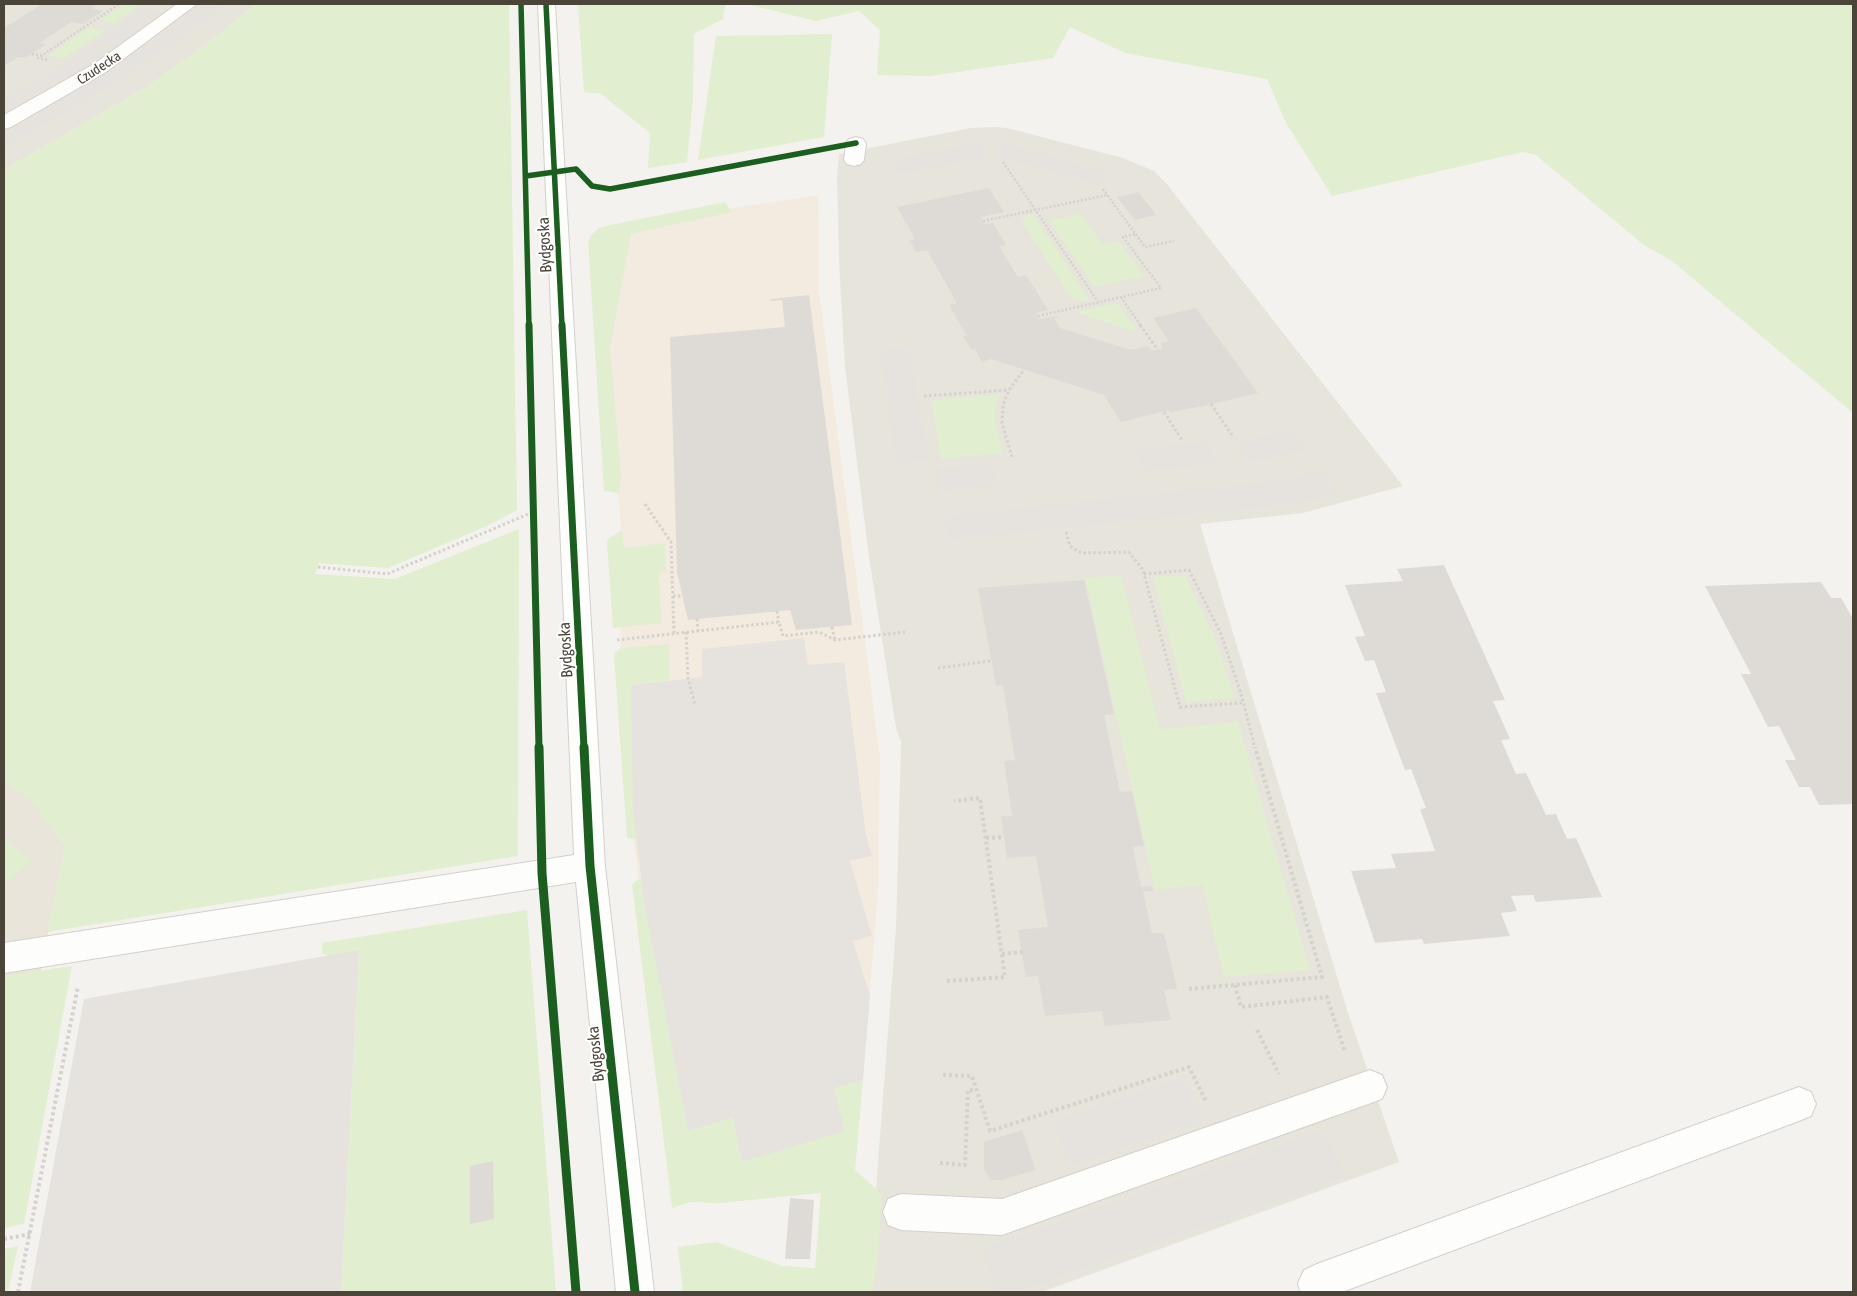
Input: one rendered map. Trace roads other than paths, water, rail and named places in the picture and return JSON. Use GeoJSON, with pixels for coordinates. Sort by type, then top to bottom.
{"type":"FeatureCollection","features":[{"type":"Feature","properties":{"kind":"street","name":"Czudecka"},"geometry":{"type":"LineString","coordinates":[[4,124],[100,68],[188,4]]}},
{"type":"Feature","properties":{"kind":"street","name":"Bydgoska"},"geometry":{"type":"LineString","coordinates":[[546,4],[590,866],[635,1292]]}},
{"type":"Feature","properties":{"kind":"street"},"geometry":{"type":"LineString","coordinates":[[4,958],[590,866]]}},
{"type":"Feature","properties":{"kind":"street"},"geometry":{"type":"LineString","coordinates":[[901,1212],[1002,1217],[1223,1138],[1359,1075]]}},
{"type":"Feature","properties":{"kind":"street"},"geometry":{"type":"LineString","coordinates":[[1319,1292],[1318,1283],[1799,1104]]}}]}
